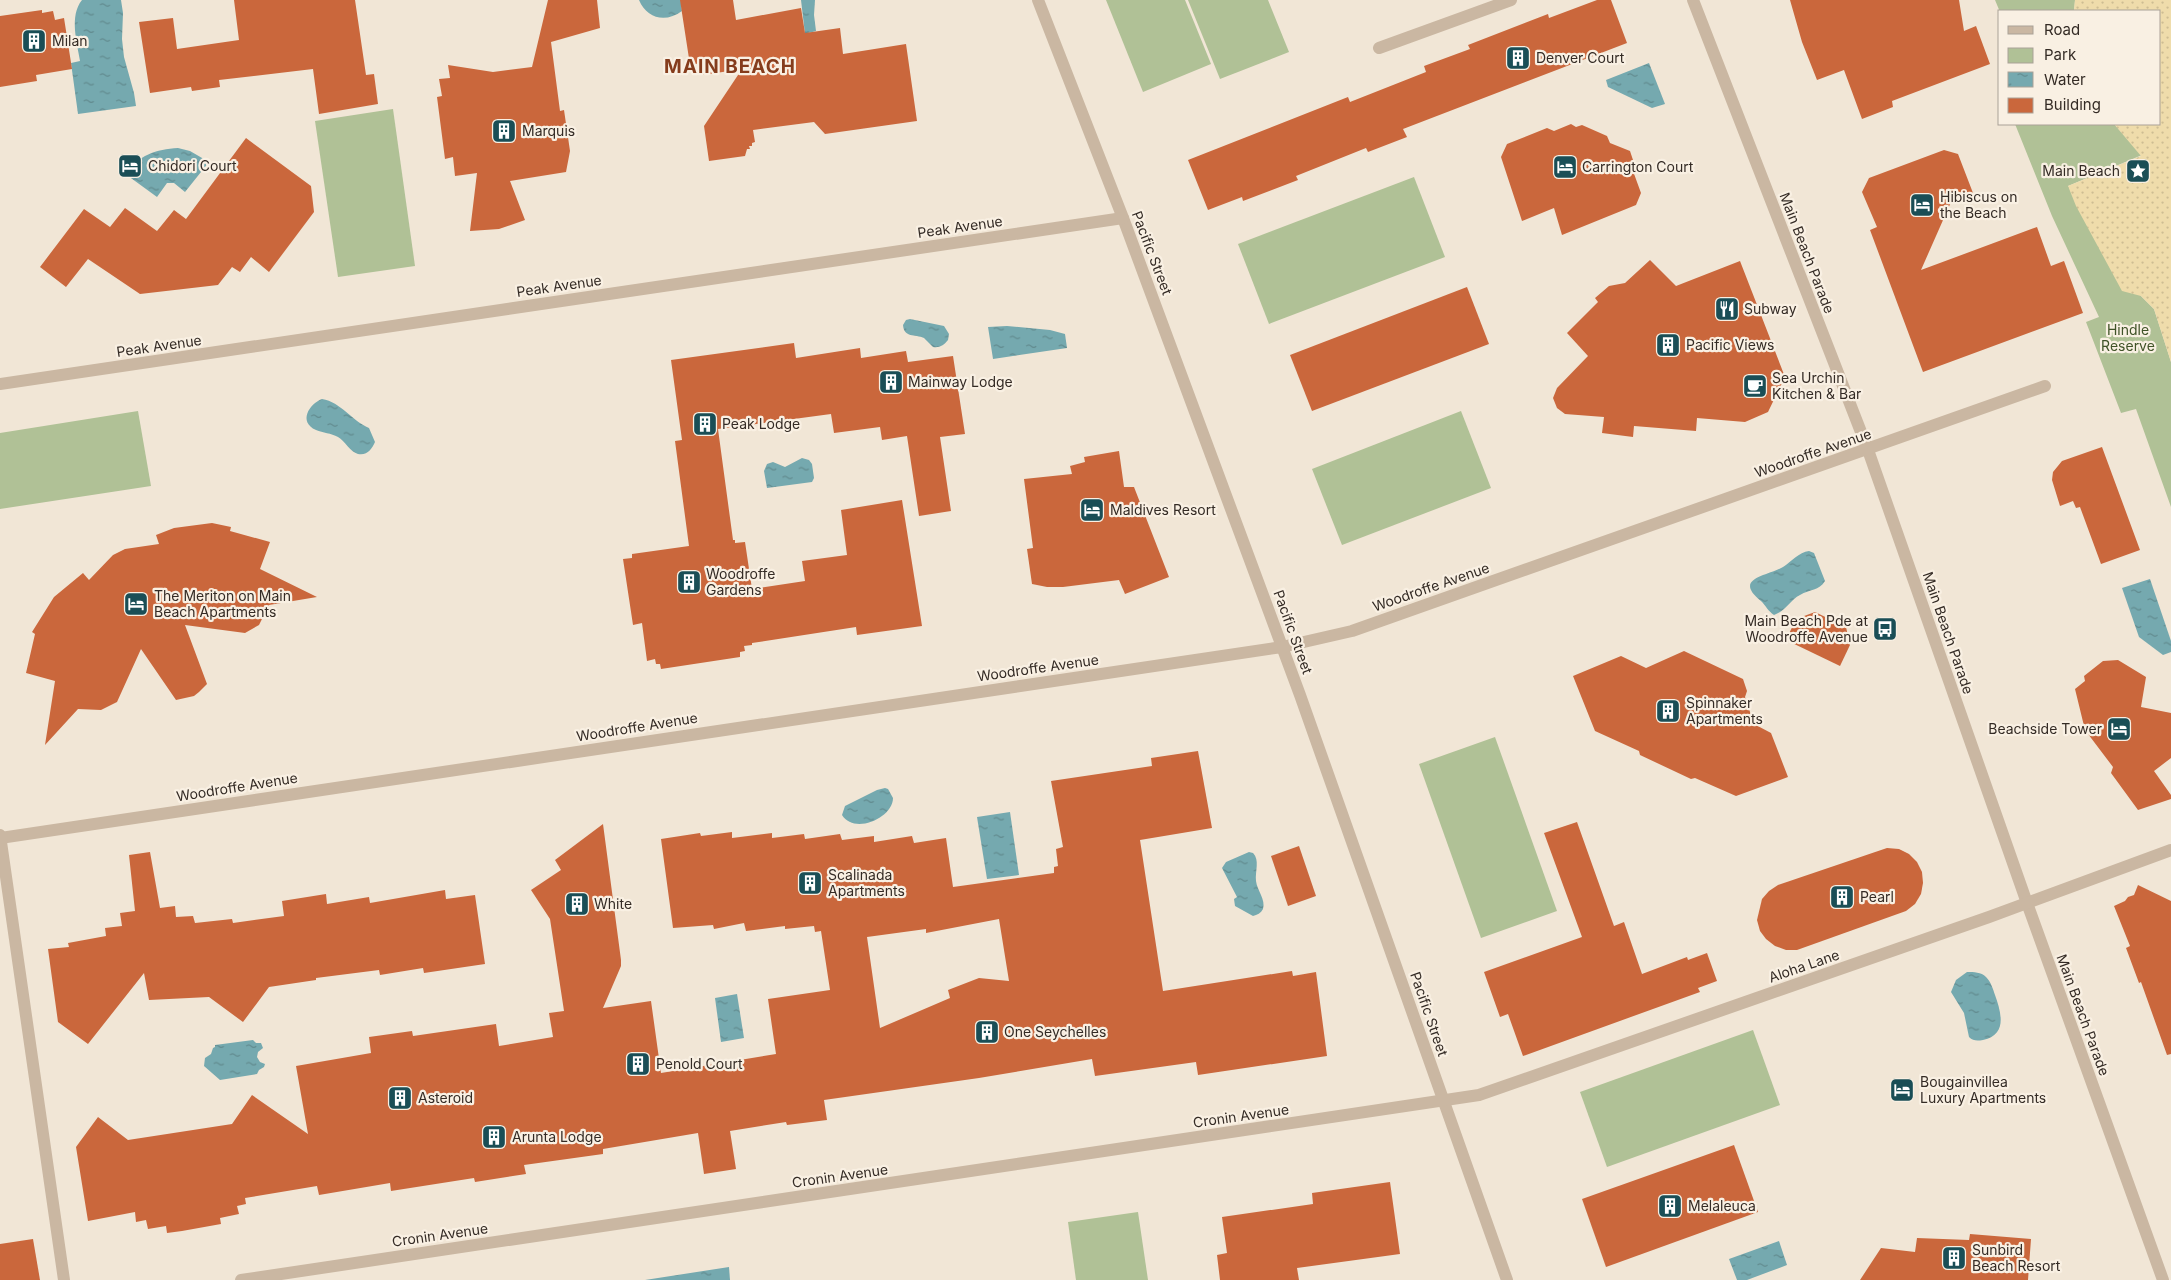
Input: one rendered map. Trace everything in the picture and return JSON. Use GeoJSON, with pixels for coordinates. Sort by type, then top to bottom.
{"type":"FeatureCollection","features":[{"type":"Feature","properties":{"kind":"street","name":"Pacific Street"},"geometry":{"type":"LineString","coordinates":[[1038,0],[1123,218],[1282,647],[1507,1280]]}},
{"type":"Feature","properties":{"kind":"street"},"geometry":{"type":"LineString","coordinates":[[1379,48],[1510,0]]}},
{"type":"Feature","properties":{"kind":"street","name":"Main Beach Parade"},"geometry":{"type":"LineString","coordinates":[[1694,0],[1868,450],[2027,904],[2164,1280]]}},
{"type":"Feature","properties":{"kind":"street","name":"Peak Avenue"},"geometry":{"type":"LineString","coordinates":[[0,384],[1123,218]]}},
{"type":"Feature","properties":{"kind":"street","name":"Woodroffe Avenue"},"geometry":{"type":"LineString","coordinates":[[0,837],[1282,647],[1352,631],[2046,386]]}},
{"type":"Feature","properties":{"kind":"street"},"geometry":{"type":"LineString","coordinates":[[0,837],[64,1280]]}},
{"type":"Feature","properties":{"kind":"street","name":"Aloha Lane"},"geometry":{"type":"LineString","coordinates":[[1444,1101],[1479,1094],[2027,904],[2171,850]]}},
{"type":"Feature","properties":{"kind":"street","name":"Cronin Avenue"},"geometry":{"type":"LineString","coordinates":[[241,1280],[1444,1101]]}},
{"type":"Feature","properties":{"kind":"green space"},"geometry":{"type":"Polygon","coordinates":[[[1106,0],[1185,0],[1211,64],[1143,92],[1106,0]]]}},
{"type":"Feature","properties":{"kind":"green space"},"geometry":{"type":"Polygon","coordinates":[[[1188,0],[1268,0],[1289,52],[1220,79],[1188,0]]]}},
{"type":"Feature","properties":{"kind":"green space"},"geometry":{"type":"Polygon","coordinates":[[[1995,0],[2075,0],[2074,10],[1999,10],[1995,0]]]}},
{"type":"Feature","properties":{"kind":"green space"},"geometry":{"type":"Polygon","coordinates":[[[393,109],[415,266],[338,277],[315,121],[393,109]]]}},
{"type":"Feature","properties":{"kind":"green space","name":"Hindle Reserve"},"geometry":{"type":"Polygon","coordinates":[[[2015,125],[2115,125],[2142,155],[2068,186],[2141,296],[2154,309],[2171,362],[2171,507],[2136,409],[2121,413],[2086,322],[2099,317],[2052,216],[2015,125]]]}},
{"type":"Feature","properties":{"kind":"green space"},"geometry":{"type":"Polygon","coordinates":[[[1414,177],[1445,257],[1269,324],[1238,244],[1414,177]]]}},
{"type":"Feature","properties":{"kind":"green space"},"geometry":{"type":"Polygon","coordinates":[[[138,411],[151,486],[0,509],[0,433],[138,411]]]}},
{"type":"Feature","properties":{"kind":"green space"},"geometry":{"type":"Polygon","coordinates":[[[1461,411],[1491,488],[1342,545],[1312,469],[1461,411]]]}},
{"type":"Feature","properties":{"kind":"green space"},"geometry":{"type":"Polygon","coordinates":[[[1495,737],[1557,911],[1481,938],[1419,764],[1495,737]]]}},
{"type":"Feature","properties":{"kind":"green space"},"geometry":{"type":"Polygon","coordinates":[[[1753,1030],[1780,1105],[1607,1167],[1580,1092],[1753,1030]]]}},
{"type":"Feature","properties":{"kind":"green space"},"geometry":{"type":"Polygon","coordinates":[[[1138,1212],[1148,1280],[1076,1280],[1068,1222],[1138,1212]]]}},
{"type":"Feature","properties":{"kind":"sand","name":"Main Beach"},"geometry":{"type":"Polygon","coordinates":[[[2075,0],[2171,0],[2171,362],[2154,309],[2141,296],[2122,291],[2076,206],[2068,186],[2141,156],[2115,125],[2161,125],[2161,10],[2074,10],[2075,0]]]}},
{"type":"Feature","properties":{"kind":"water"},"geometry":{"type":"Polygon","coordinates":[[[82,0],[121,0],[124,57],[136,106],[78,114],[71,63],[80,61],[75,21],[78,6],[82,0]]]}},
{"type":"Feature","properties":{"kind":"water"},"geometry":{"type":"Polygon","coordinates":[[[639,0],[684,0],[681,4],[682,11],[676,15],[663,18],[652,15],[642,6],[639,0]]]}},
{"type":"Feature","properties":{"kind":"water"},"geometry":{"type":"Polygon","coordinates":[[[801,0],[815,0],[816,31],[805,34],[801,0]]]}},
{"type":"Feature","properties":{"kind":"water"},"geometry":{"type":"Polygon","coordinates":[[[1649,63],[1665,104],[1652,108],[1608,87],[1606,80],[1649,63]]]}},
{"type":"Feature","properties":{"kind":"water"},"geometry":{"type":"Polygon","coordinates":[[[178,148],[190,151],[209,162],[185,192],[174,183],[167,183],[157,197],[124,173],[148,154],[178,148]]]}},
{"type":"Feature","properties":{"kind":"water"},"geometry":{"type":"Polygon","coordinates":[[[910,319],[944,326],[949,334],[948,340],[942,346],[933,347],[924,338],[908,334],[905,332],[903,325],[906,320],[910,319]]]}},
{"type":"Feature","properties":{"kind":"water"},"geometry":{"type":"Polygon","coordinates":[[[1007,326],[1050,330],[1065,334],[1067,348],[993,359],[988,327],[1007,326]]]}},
{"type":"Feature","properties":{"kind":"water"},"geometry":{"type":"Polygon","coordinates":[[[322,399],[335,404],[369,428],[375,442],[369,451],[364,454],[355,453],[338,437],[311,427],[308,422],[307,413],[317,401],[322,399]]]}},
{"type":"Feature","properties":{"kind":"water"},"geometry":{"type":"Polygon","coordinates":[[[802,458],[809,460],[812,464],[814,478],[812,482],[767,488],[764,471],[767,464],[773,462],[785,467],[802,458]]]}},
{"type":"Feature","properties":{"kind":"water"},"geometry":{"type":"Polygon","coordinates":[[[1809,551],[1814,553],[1825,581],[1817,588],[1797,597],[1782,611],[1774,615],[1753,593],[1750,587],[1751,583],[1755,579],[1783,567],[1798,555],[1809,551]]]}},
{"type":"Feature","properties":{"kind":"water"},"geometry":{"type":"Polygon","coordinates":[[[2150,579],[2171,641],[2171,652],[2163,655],[2139,637],[2122,588],[2150,579]]]}},
{"type":"Feature","properties":{"kind":"water"},"geometry":{"type":"Polygon","coordinates":[[[885,788],[888,789],[893,798],[887,812],[880,817],[872,822],[855,824],[848,821],[842,815],[845,806],[885,788]]]}},
{"type":"Feature","properties":{"kind":"water"},"geometry":{"type":"Polygon","coordinates":[[[1010,812],[1019,875],[987,879],[977,817],[1010,812]]]}},
{"type":"Feature","properties":{"kind":"water"},"geometry":{"type":"Polygon","coordinates":[[[1249,852],[1253,853],[1256,859],[1256,881],[1264,906],[1261,912],[1253,916],[1235,906],[1234,899],[1237,897],[1222,868],[1226,862],[1249,852]]]}},
{"type":"Feature","properties":{"kind":"water"},"geometry":{"type":"Polygon","coordinates":[[[1967,972],[1980,973],[1988,979],[1999,1008],[2001,1022],[1999,1028],[1991,1037],[1983,1040],[1975,1040],[1969,1037],[1964,1013],[1951,992],[1956,980],[1967,972]]]}},
{"type":"Feature","properties":{"kind":"water"},"geometry":{"type":"Polygon","coordinates":[[[737,994],[744,1038],[721,1042],[715,998],[737,994]]]}},
{"type":"Feature","properties":{"kind":"water"},"geometry":{"type":"Polygon","coordinates":[[[253,1040],[256,1043],[261,1043],[263,1048],[258,1052],[257,1057],[260,1062],[265,1064],[257,1074],[220,1080],[204,1066],[205,1058],[211,1054],[215,1045],[253,1040]]]}},
{"type":"Feature","properties":{"kind":"water"},"geometry":{"type":"Polygon","coordinates":[[[1779,1241],[1787,1265],[1747,1280],[1737,1280],[1729,1259],[1779,1241]]]}},
{"type":"Feature","properties":{"kind":"water"},"geometry":{"type":"Polygon","coordinates":[[[729,1267],[730,1280],[645,1280],[729,1267]]]}},
{"type":"Feature","properties":{"kind":"building"},"geometry":{"type":"Polygon","coordinates":[[[234,0],[355,0],[366,75],[374,74],[378,104],[319,114],[313,69],[219,80],[220,87],[192,91],[191,87],[150,93],[139,22],[173,18],[177,49],[239,40],[234,0]]]}},
{"type":"Feature","properties":{"kind":"building","name":"Marquis"},"geometry":{"type":"Polygon","coordinates":[[[548,0],[597,0],[600,28],[551,42],[560,111],[564,110],[570,151],[566,172],[510,181],[525,220],[499,229],[470,231],[477,173],[455,176],[453,157],[445,159],[437,97],[442,96],[439,79],[450,78],[448,65],[493,72],[532,67],[548,0]]]}},
{"type":"Feature","properties":{"kind":"building"},"geometry":{"type":"Polygon","coordinates":[[[680,0],[733,0],[736,20],[801,8],[805,33],[840,28],[843,54],[906,44],[917,121],[825,134],[814,122],[753,130],[755,142],[752,143],[752,146],[749,146],[750,149],[747,149],[745,156],[709,161],[704,126],[742,69],[703,75],[701,63],[690,65],[680,0]]]}},
{"type":"Feature","properties":{"kind":"building"},"geometry":{"type":"Polygon","coordinates":[[[1597,0],[1611,0],[1627,43],[1403,129],[1407,137],[1368,152],[1366,148],[1296,176],[1298,180],[1243,201],[1242,197],[1208,210],[1188,160],[1348,97],[1350,102],[1426,72],[1424,66],[1470,49],[1468,45],[1548,14],[1549,18],[1597,0]]]}},
{"type":"Feature","properties":{"kind":"building"},"geometry":{"type":"Polygon","coordinates":[[[1790,0],[1959,0],[1964,31],[1976,26],[1990,64],[1892,101],[1893,107],[1862,119],[1844,70],[1817,80],[1802,42],[1790,0]]]}},
{"type":"Feature","properties":{"kind":"building","name":"Milan"},"geometry":{"type":"Polygon","coordinates":[[[42,10],[42,13],[53,11],[55,20],[64,18],[72,69],[36,75],[37,81],[0,87],[0,16],[42,10]]]}},
{"type":"Feature","properties":{"kind":"building"},"geometry":{"type":"Polygon","coordinates":[[[1571,124],[1576,127],[1582,125],[1607,136],[1610,143],[1630,151],[1635,166],[1633,171],[1641,193],[1636,205],[1562,235],[1554,208],[1522,221],[1501,157],[1507,144],[1547,128],[1554,131],[1571,124]]]}},
{"type":"Feature","properties":{"kind":"building"},"geometry":{"type":"Polygon","coordinates":[[[246,138],[311,186],[314,212],[269,272],[251,257],[240,272],[232,267],[218,285],[140,294],[88,259],[66,287],[40,267],[84,209],[110,227],[125,208],[157,231],[174,210],[186,219],[246,138]]]}},
{"type":"Feature","properties":{"kind":"building"},"geometry":{"type":"Polygon","coordinates":[[[1944,150],[1958,154],[1973,193],[1951,202],[1921,270],[2037,227],[2051,266],[2064,261],[2083,313],[1923,372],[1870,230],[1877,227],[1862,192],[1869,178],[1944,150]]]}},
{"type":"Feature","properties":{"kind":"building","name":"Pacific Views"},"geometry":{"type":"Polygon","coordinates":[[[1650,260],[1676,286],[1740,261],[1785,377],[1768,412],[1745,422],[1697,418],[1696,431],[1634,426],[1633,437],[1602,433],[1604,417],[1565,414],[1557,408],[1553,398],[1557,388],[1588,356],[1567,333],[1598,302],[1595,298],[1609,286],[1625,283],[1650,260]]]}},
{"type":"Feature","properties":{"kind":"building"},"geometry":{"type":"Polygon","coordinates":[[[1467,287],[1489,344],[1312,411],[1290,355],[1467,287]]]}},
{"type":"Feature","properties":{"kind":"building"},"geometry":{"type":"Polygon","coordinates":[[[794,343],[796,358],[860,348],[861,358],[906,351],[908,362],[953,356],[965,434],[940,437],[951,511],[919,516],[907,436],[882,440],[880,427],[834,433],[831,414],[718,429],[733,540],[735,540],[735,543],[745,542],[752,589],[805,581],[802,561],[847,555],[841,510],[902,500],[922,626],[857,635],[856,627],[752,643],[752,645],[744,646],[745,651],[740,652],[740,657],[661,669],[660,664],[656,664],[655,659],[647,661],[642,623],[633,625],[623,559],[632,558],[632,554],[689,546],[675,441],[682,440],[671,360],[794,343]]]}},
{"type":"Feature","properties":{"kind":"building"},"geometry":{"type":"Polygon","coordinates":[[[2102,447],[2140,550],[2101,564],[2080,507],[2076,508],[2073,501],[2060,506],[2052,480],[2053,472],[2062,461],[2102,447]]]}},
{"type":"Feature","properties":{"kind":"building"},"geometry":{"type":"Polygon","coordinates":[[[1119,451],[1124,487],[1134,487],[1169,577],[1125,594],[1119,580],[1063,587],[1047,587],[1032,584],[1027,549],[1033,548],[1024,479],[1072,474],[1070,466],[1085,462],[1084,457],[1119,451]]]}},
{"type":"Feature","properties":{"kind":"building"},"geometry":{"type":"Polygon","coordinates":[[[212,523],[231,527],[230,531],[270,542],[260,569],[317,597],[269,605],[259,625],[245,633],[185,625],[207,684],[199,692],[194,696],[176,700],[141,649],[117,702],[101,710],[78,709],[45,745],[55,681],[26,673],[35,634],[32,632],[54,597],[83,573],[89,580],[113,555],[125,549],[159,544],[156,535],[174,528],[212,523]]]}},
{"type":"Feature","properties":{"kind":"building"},"geometry":{"type":"Polygon","coordinates":[[[1815,612],[1846,627],[1850,645],[1840,666],[1786,640],[1796,619],[1815,612]]]}},
{"type":"Feature","properties":{"kind":"building","name":"Spinnaker Apartments"},"geometry":{"type":"Polygon","coordinates":[[[1684,651],[1743,679],[1747,691],[1745,697],[1754,724],[1771,733],[1788,777],[1736,796],[1695,778],[1691,779],[1640,755],[1639,751],[1595,731],[1573,676],[1621,656],[1646,668],[1684,651]]]}},
{"type":"Feature","properties":{"kind":"building"},"geometry":{"type":"Polygon","coordinates":[[[2118,660],[2146,677],[2141,707],[2171,713],[2171,758],[2154,771],[2171,795],[2171,799],[2138,810],[2111,773],[2113,767],[2085,730],[2075,689],[2085,681],[2084,676],[2103,661],[2118,660]]]}},
{"type":"Feature","properties":{"kind":"building"},"geometry":{"type":"Polygon","coordinates":[[[1198,751],[1212,828],[1140,840],[1163,991],[1292,971],[1293,976],[1316,972],[1327,1056],[1198,1075],[1196,1062],[1095,1076],[1092,1059],[979,1078],[824,1100],[827,1120],[787,1125],[786,1122],[730,1131],[736,1169],[704,1174],[698,1133],[603,1149],[603,1154],[524,1165],[526,1174],[475,1182],[474,1178],[391,1191],[390,1183],[319,1195],[317,1186],[245,1198],[246,1204],[237,1206],[239,1214],[220,1218],[221,1224],[182,1231],[167,1233],[166,1226],[148,1229],[146,1220],[136,1222],[135,1212],[88,1221],[76,1147],[98,1117],[128,1140],[232,1124],[252,1095],[308,1134],[296,1066],[371,1053],[369,1037],[412,1031],[413,1036],[496,1024],[499,1046],[553,1037],[549,1013],[564,1011],[550,919],[531,890],[561,870],[555,860],[603,824],[621,966],[603,1008],[651,1001],[661,1073],[776,1054],[768,999],[830,990],[821,931],[815,932],[814,926],[785,929],[785,926],[746,931],[744,923],[714,929],[713,925],[673,928],[661,839],[700,833],[701,836],[732,832],[732,838],[772,833],[772,838],[804,834],[805,839],[840,834],[842,840],[874,836],[874,842],[912,836],[914,843],[946,838],[953,887],[1054,873],[1054,867],[1058,866],[1056,849],[1063,847],[1051,781],[1152,766],[1151,758],[1198,751]],[[999,919],[926,933],[926,929],[867,937],[880,1028],[950,998],[948,990],[979,978],[1009,981],[999,919]]]}},
{"type":"Feature","properties":{"kind":"building"},"geometry":{"type":"Polygon","coordinates":[[[1577,822],[1614,926],[1624,922],[1642,974],[1687,957],[1688,960],[1707,953],[1717,981],[1698,988],[1700,992],[1523,1056],[1508,1014],[1500,1017],[1484,972],[1582,937],[1544,833],[1577,822]]]}},
{"type":"Feature","properties":{"kind":"building"},"geometry":{"type":"Polygon","coordinates":[[[1299,846],[1316,896],[1288,906],[1271,856],[1299,846]]]}},
{"type":"Feature","properties":{"kind":"building","name":"Pearl"},"geometry":{"type":"Polygon","coordinates":[[[1887,848],[1899,849],[1909,854],[1917,862],[1922,872],[1921,894],[1915,904],[1906,911],[1797,950],[1786,950],[1775,946],[1760,931],[1757,920],[1762,899],[1778,885],[1887,848]]]}},
{"type":"Feature","properties":{"kind":"building"},"geometry":{"type":"Polygon","coordinates":[[[150,852],[160,908],[175,906],[176,917],[193,916],[195,923],[232,919],[233,923],[284,916],[282,901],[326,894],[327,904],[369,897],[370,903],[445,890],[446,899],[475,895],[485,964],[424,973],[423,968],[380,975],[379,970],[316,978],[316,980],[269,987],[243,1022],[209,997],[149,1000],[144,973],[88,1044],[58,1022],[48,949],[69,947],[68,943],[106,936],[105,928],[122,926],[120,913],[135,911],[129,855],[150,852]]]}},
{"type":"Feature","properties":{"kind":"building"},"geometry":{"type":"Polygon","coordinates":[[[2138,885],[2171,901],[2171,1054],[2167,1055],[2141,982],[2139,983],[2126,948],[2130,946],[2114,906],[2134,895],[2138,885]]]}},
{"type":"Feature","properties":{"kind":"building","name":"Melaleuca"},"geometry":{"type":"Polygon","coordinates":[[[1734,1145],[1758,1212],[1606,1267],[1582,1199],[1734,1145]]]}},
{"type":"Feature","properties":{"kind":"building"},"geometry":{"type":"Polygon","coordinates":[[[1390,1182],[1400,1254],[1297,1268],[1299,1280],[1220,1280],[1217,1255],[1227,1253],[1222,1217],[1313,1204],[1312,1193],[1390,1182]]]}},
{"type":"Feature","properties":{"kind":"building","name":"Sunbird Beach Resort"},"geometry":{"type":"Polygon","coordinates":[[[1970,1234],[2031,1239],[2028,1280],[1860,1280],[1881,1248],[1915,1252],[1917,1238],[1969,1240],[1970,1234]]]}},
{"type":"Feature","properties":{"kind":"building"},"geometry":{"type":"Polygon","coordinates":[[[33,1239],[40,1280],[0,1280],[0,1244],[33,1239]]]}},
{"type":"Feature","properties":{"kind":"place","name":"Milan"},"geometry":{"type":"Point","coordinates":[34,41]}},
{"type":"Feature","properties":{"kind":"place","name":"Denver Court"},"geometry":{"type":"Point","coordinates":[1518,58]}},
{"type":"Feature","properties":{"kind":"place","name":"Marquis"},"geometry":{"type":"Point","coordinates":[504,131]}},
{"type":"Feature","properties":{"kind":"place","name":"Chidori Court"},"geometry":{"type":"Point","coordinates":[130,166]}},
{"type":"Feature","properties":{"kind":"place","name":"Carrington Court"},"geometry":{"type":"Point","coordinates":[1565,167]}},
{"type":"Feature","properties":{"kind":"place","name":"Main Beach"},"geometry":{"type":"Point","coordinates":[2138,171]}},
{"type":"Feature","properties":{"kind":"place","name":"Hibiscus on the Beach"},"geometry":{"type":"Point","coordinates":[1922,205]}},
{"type":"Feature","properties":{"kind":"place","name":"Subway"},"geometry":{"type":"Point","coordinates":[1727,309]}},
{"type":"Feature","properties":{"kind":"place","name":"Pacific Views"},"geometry":{"type":"Point","coordinates":[1668,345]}},
{"type":"Feature","properties":{"kind":"place","name":"Mainway Lodge"},"geometry":{"type":"Point","coordinates":[891,382]}},
{"type":"Feature","properties":{"kind":"place","name":"Sea Urchin Kitchen & Bar"},"geometry":{"type":"Point","coordinates":[1755,386]}},
{"type":"Feature","properties":{"kind":"place","name":"Peak Lodge"},"geometry":{"type":"Point","coordinates":[705,424]}},
{"type":"Feature","properties":{"kind":"place","name":"Maldives Resort"},"geometry":{"type":"Point","coordinates":[1092,510]}},
{"type":"Feature","properties":{"kind":"place","name":"Woodroffe Gardens"},"geometry":{"type":"Point","coordinates":[689,582]}},
{"type":"Feature","properties":{"kind":"place","name":"The Meriton on Main Beach Apartments"},"geometry":{"type":"Point","coordinates":[136,604]}},
{"type":"Feature","properties":{"kind":"place","name":"Main Beach Pde at Woodroffe Avenue"},"geometry":{"type":"Point","coordinates":[1885,629]}},
{"type":"Feature","properties":{"kind":"place","name":"Spinnaker Apartments"},"geometry":{"type":"Point","coordinates":[1668,711]}},
{"type":"Feature","properties":{"kind":"place","name":"Beachside Tower"},"geometry":{"type":"Point","coordinates":[2119,729]}},
{"type":"Feature","properties":{"kind":"place","name":"Scalinada Apartments"},"geometry":{"type":"Point","coordinates":[810,883]}},
{"type":"Feature","properties":{"kind":"place","name":"Pearl"},"geometry":{"type":"Point","coordinates":[1842,897]}},
{"type":"Feature","properties":{"kind":"place","name":"White"},"geometry":{"type":"Point","coordinates":[577,904]}},
{"type":"Feature","properties":{"kind":"place","name":"One Seychelles"},"geometry":{"type":"Point","coordinates":[987,1032]}},
{"type":"Feature","properties":{"kind":"place","name":"Penold Court"},"geometry":{"type":"Point","coordinates":[638,1064]}},
{"type":"Feature","properties":{"kind":"place","name":"Bougainvillea Luxury Apartments"},"geometry":{"type":"Point","coordinates":[1902,1090]}},
{"type":"Feature","properties":{"kind":"place","name":"Asteroid"},"geometry":{"type":"Point","coordinates":[400,1098]}},
{"type":"Feature","properties":{"kind":"place","name":"Arunta Lodge"},"geometry":{"type":"Point","coordinates":[494,1137]}},
{"type":"Feature","properties":{"kind":"place","name":"Melaleuca"},"geometry":{"type":"Point","coordinates":[1670,1206]}},
{"type":"Feature","properties":{"kind":"place","name":"Sunbird Beach Resort"},"geometry":{"type":"Point","coordinates":[1954,1258]}},
{"type":"Feature","properties":{"kind":"district","name":"MAIN BEACH"},"geometry":{"type":"Point","coordinates":[730,66]}}]}
